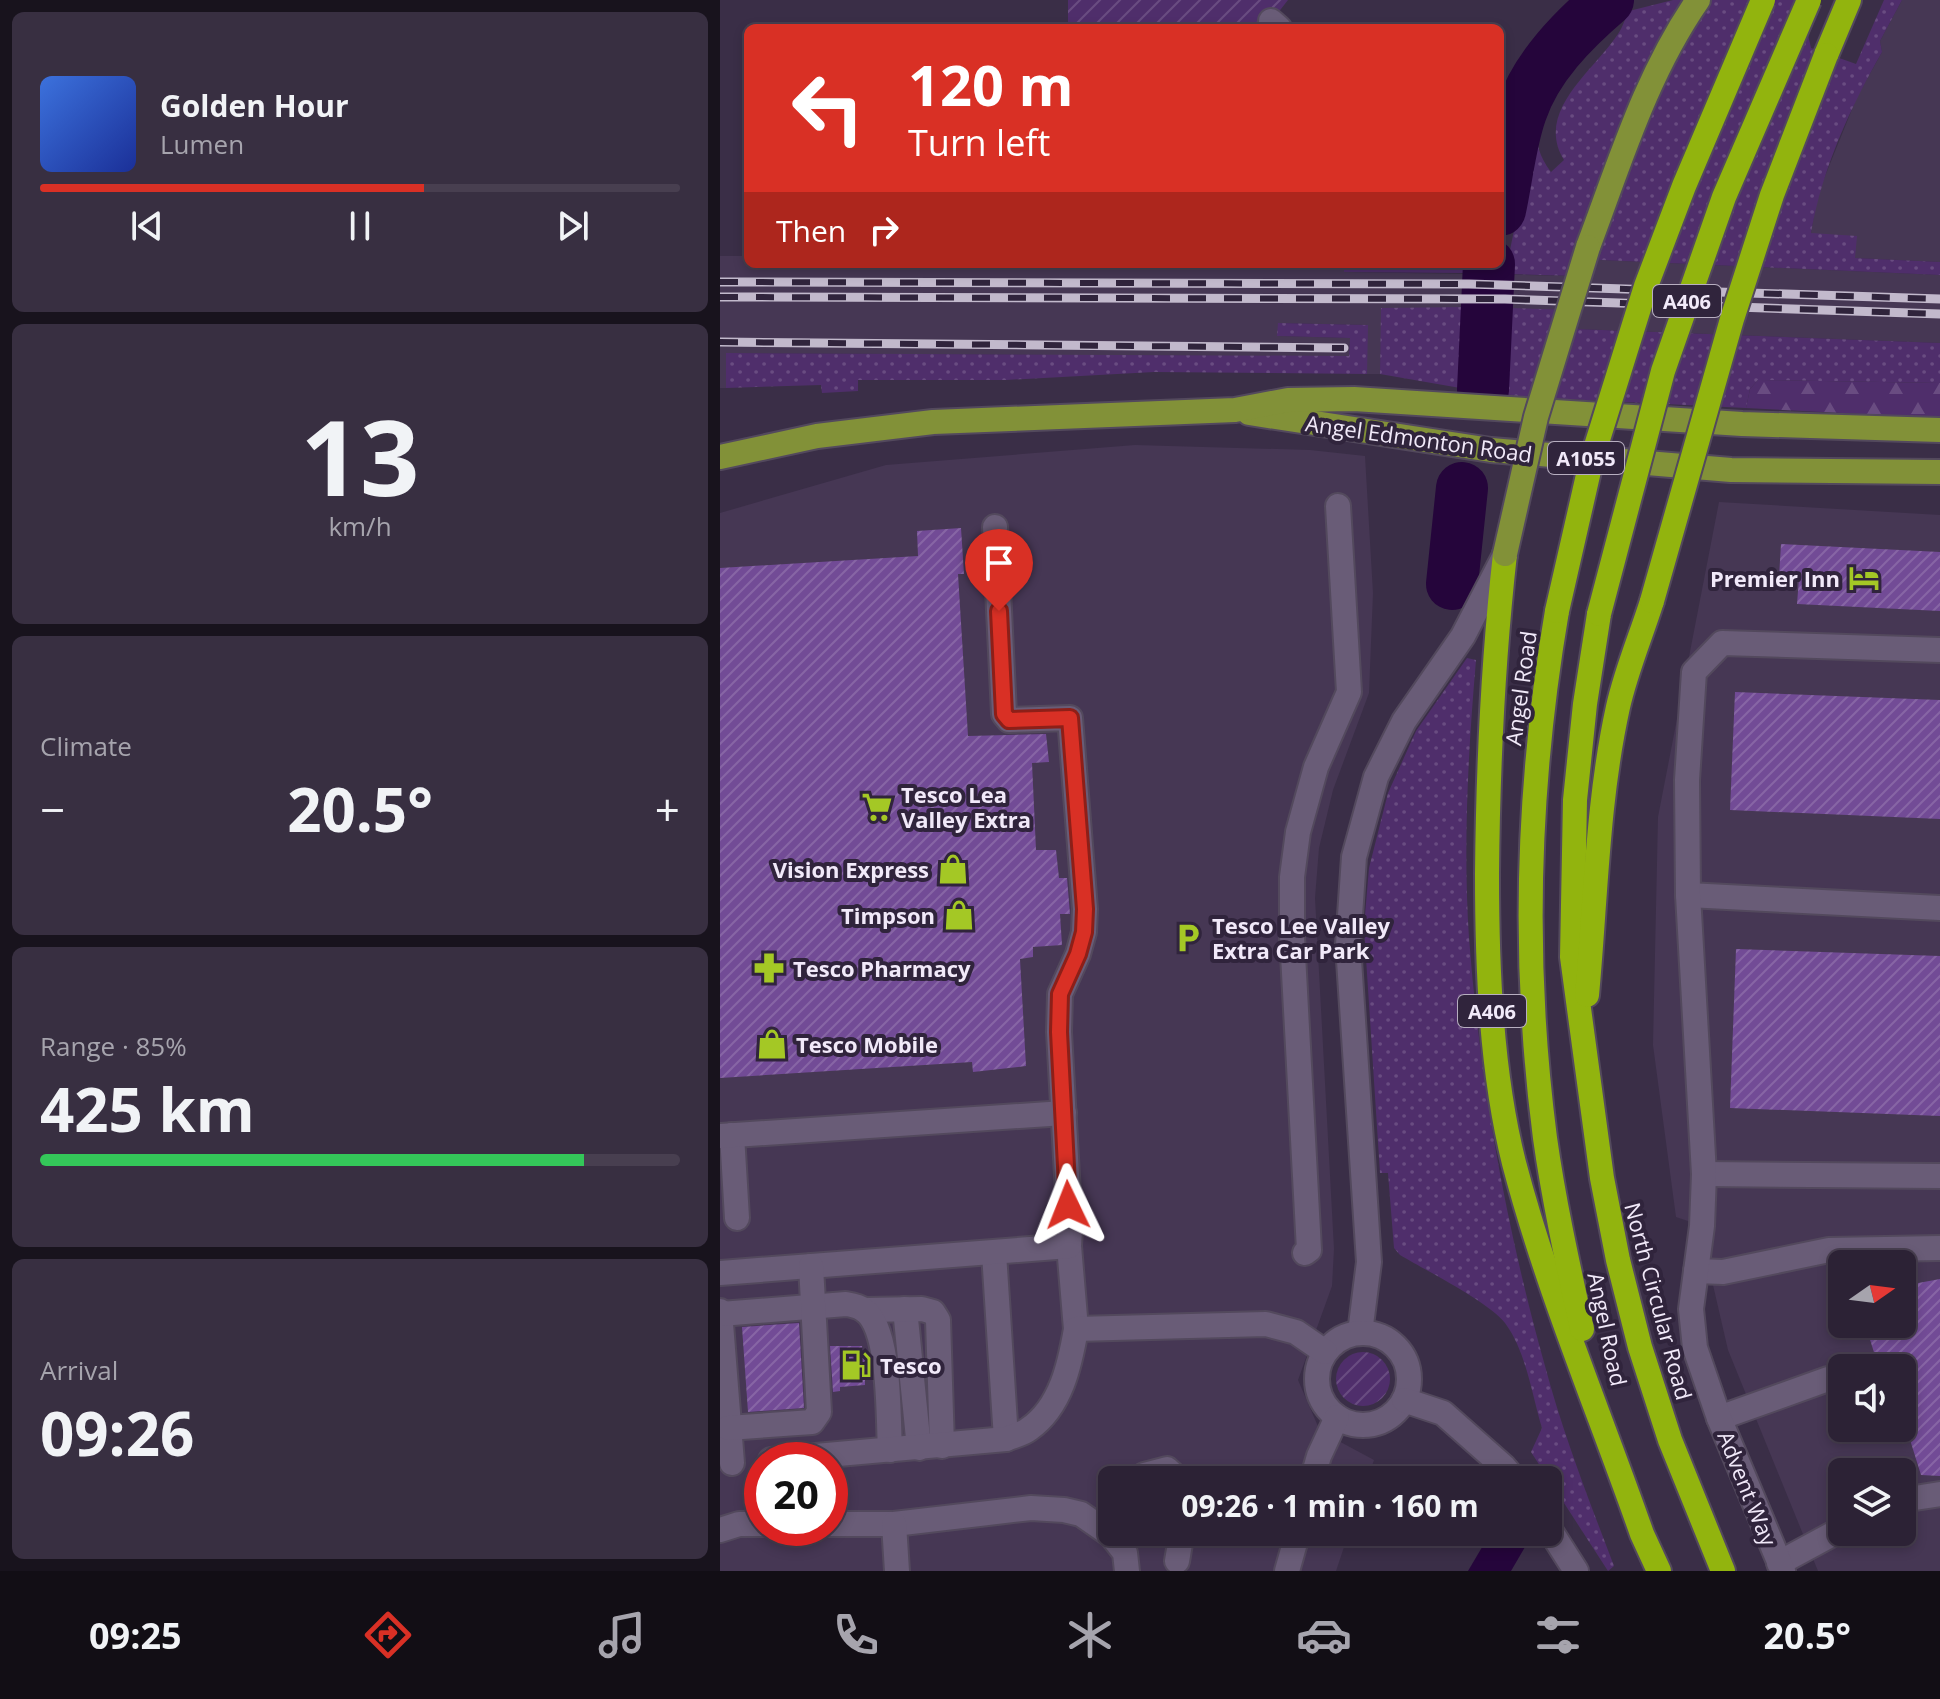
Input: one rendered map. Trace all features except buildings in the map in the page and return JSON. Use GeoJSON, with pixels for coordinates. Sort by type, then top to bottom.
{"type":"FeatureCollection","features":[{"type":"Feature","properties":{"kind":"highway","name":"Angel Road"},"geometry":{"type":"LineString","coordinates":[[1600,1413],[1558,1217],[1545,1138],[1537,1060],[1530,865],[1535,769],[1557,611],[1591,462],[1646,286],[1684,186],[1763,0]]}},
{"type":"Feature","properties":{"kind":"highway","name":"A406"},"geometry":{"type":"LineString","coordinates":[[1584,1034],[1572,957],[1575,800],[1599,614],[1663,371],[1724,197],[1809,0]]}},
{"type":"Feature","properties":{"kind":"highway"},"geometry":{"type":"LineString","coordinates":[[1584,1034],[1595,873],[1618,706],[1652,601],[1732,319],[1772,195],[1849,0]]}},
{"type":"Feature","properties":{"kind":"highway","name":"A406"},"geometry":{"type":"LineString","coordinates":[[1505,554],[1492,594],[1488,792],[1487,938],[1495,1053],[1514,1160],[1540,1250],[1642,1534],[1659,1571]]}},
{"type":"Feature","properties":{"kind":"highway","name":"North Circular Road"},"geometry":{"type":"LineString","coordinates":[[1584,1034],[1602,1178],[1636,1333],[1670,1440],[1723,1571]]}},
{"type":"Feature","properties":{"kind":"main road","name":"A406"},"geometry":{"type":"LineString","coordinates":[[1505,554],[1536,417],[1588,247],[1645,93],[1666,49],[1698,0]]}},
{"type":"Feature","properties":{"kind":"main road","name":"Angel Edmonton Road"},"geometry":{"type":"LineString","coordinates":[[720,457],[817,436],[933,422],[1235,410],[1288,400],[1354,399],[1727,423],[1940,430]]}},
{"type":"Feature","properties":{"kind":"main road","name":"Angel Edmonton Road"},"geometry":{"type":"LineString","coordinates":[[1235,410],[1506,451],[1731,470],[1940,472]]}},
{"type":"Feature","properties":{"kind":"street"},"geometry":{"type":"LineString","coordinates":[[1305,1253],[1309,1250],[1292,936],[1292,877],[1298,832],[1316,767],[1349,692],[1338,506]]}},
{"type":"Feature","properties":{"kind":"street"},"geometry":{"type":"LineString","coordinates":[[848,1454],[1006,1439],[1029,1429],[1050,1408],[1063,1383],[1076,1329],[1059,1032],[1060,994],[1078,954],[1084,932],[1085,909],[1070,718],[1009,720],[1004,714],[995,527]]}},
{"type":"Feature","properties":{"kind":"street"},"geometry":{"type":"LineString","coordinates":[[1360,1333],[1369,1262],[1348,945],[1354,857],[1376,777],[1404,721],[1492,594]]}},
{"type":"Feature","properties":{"kind":"street","name":"Advent Way"},"geometry":{"type":"LineString","coordinates":[[1781,1567],[1719,1418],[1695,1348],[1691,1309],[1704,1174],[1688,895],[1687,780],[1694,672],[1722,643],[1940,650]]}},
{"type":"Feature","properties":{"kind":"street"},"geometry":{"type":"LineString","coordinates":[[1688,895],[1940,908]]}},
{"type":"Feature","properties":{"kind":"street"},"geometry":{"type":"LineString","coordinates":[[737,1218],[726,1136],[1064,1113]]}},
{"type":"Feature","properties":{"kind":"street"},"geometry":{"type":"LineString","coordinates":[[1704,1174],[1940,1176]]}},
{"type":"Feature","properties":{"kind":"street"},"geometry":{"type":"LineString","coordinates":[[720,1273],[1069,1246]]}},
{"type":"Feature","properties":{"kind":"street"},"geometry":{"type":"LineString","coordinates":[[1696,1271],[1723,1272],[1829,1250],[1940,1248]]}},
{"type":"Feature","properties":{"kind":"street"},"geometry":{"type":"LineString","coordinates":[[994,1253],[1006,1439]]}},
{"type":"Feature","properties":{"kind":"street"},"geometry":{"type":"LineString","coordinates":[[728,1428],[812,1422],[819,1412],[811,1266]]}},
{"type":"Feature","properties":{"kind":"street"},"geometry":{"type":"LineString","coordinates":[[726,1464],[728,1428],[720,1312],[846,1304],[864,1310],[933,1312],[938,1320],[930,1447]]}},
{"type":"Feature","properties":{"kind":"street"},"geometry":{"type":"LineString","coordinates":[[864,1310],[875,1323],[882,1341],[890,1450]]}},
{"type":"Feature","properties":{"kind":"street"},"geometry":{"type":"LineString","coordinates":[[1076,1329],[1266,1324],[1296,1332],[1325,1352]]}},
{"type":"Feature","properties":{"kind":"street"},"geometry":{"type":"LineString","coordinates":[[1374,1334],[1386,1339],[1405,1359],[1409,1386],[1404,1400],[1387,1419],[1375,1424],[1349,1423],[1337,1417],[1326,1407],[1319,1394],[1319,1365],[1325,1352],[1346,1335],[1374,1334]]}},
{"type":"Feature","properties":{"kind":"street"},"geometry":{"type":"LineString","coordinates":[[1719,1418],[1828,1379]]}},
{"type":"Feature","properties":{"kind":"street"},"geometry":{"type":"LineString","coordinates":[[1404,1400],[1443,1413],[1503,1466]]}},
{"type":"Feature","properties":{"kind":"street"},"geometry":{"type":"LineString","coordinates":[[1316,1466],[1337,1417]]}},
{"type":"Feature","properties":{"kind":"street"},"geometry":{"type":"LineString","coordinates":[[1916,1498],[1940,1494]]}},
{"type":"Feature","properties":{"kind":"street"},"geometry":{"type":"LineString","coordinates":[[848,1524],[894,1524],[1031,1508],[1098,1515]]}},
{"type":"Feature","properties":{"kind":"street"},"geometry":{"type":"LineString","coordinates":[[720,1530],[744,1524]]}},
{"type":"Feature","properties":{"kind":"street"},"geometry":{"type":"LineString","coordinates":[[894,1524],[897,1571]]}},
{"type":"Feature","properties":{"kind":"street"},"geometry":{"type":"LineString","coordinates":[[1781,1567],[1828,1538]]}},
{"type":"Feature","properties":{"kind":"street"},"geometry":{"type":"LineString","coordinates":[[1121,1546],[1127,1571]]}},
{"type":"Feature","properties":{"kind":"street"},"geometry":{"type":"LineString","coordinates":[[1177,1561],[1180,1546]]}},
{"type":"Feature","properties":{"kind":"street"},"geometry":{"type":"LineString","coordinates":[[1287,1571],[1294,1546]]}},
{"type":"Feature","properties":{"kind":"street"},"geometry":{"type":"LineString","coordinates":[[1560,1546],[1576,1571]]}},
{"type":"Feature","properties":{"kind":"shaded area"},"geometry":{"type":"Polygon","coordinates":[[[1902,0],[1940,0],[1940,262],[1855,258],[1811,233],[1817,196],[1857,97],[1882,52],[1880,41],[1902,0]]]}},
{"type":"Feature","properties":{"kind":"shaded area"},"geometry":{"type":"Polygon","coordinates":[[[720,256],[744,256],[744,268],[1344,268],[1345,272],[1577,276],[1578,259],[1940,275],[1940,343],[1576,329],[1576,310],[1382,308],[1380,374],[1367,374],[1367,325],[1278,323],[1278,336],[1350,338],[1349,357],[727,353],[726,388],[720,388],[720,256]]]}},
{"type":"Feature","properties":{"kind":"shaded area"},"geometry":{"type":"Polygon","coordinates":[[[1135,445],[1310,450],[1365,456],[1373,593],[1369,693],[1333,790],[1319,848],[1315,898],[1334,1249],[1332,1286],[1298,1380],[1320,1431],[1374,1460],[1372,1466],[1098,1466],[1098,1546],[1344,1546],[1336,1571],[720,1571],[720,513],[886,465],[1135,445]]]}},
{"type":"Feature","properties":{"kind":"shaded area"},"geometry":{"type":"Polygon","coordinates":[[[1719,502],[1940,515],[1940,1571],[1818,1571],[1728,1350],[1710,1272],[1694,1223],[1676,1217],[1653,1045],[1658,817],[1719,502]]]}},
{"type":"Feature","properties":{"kind":"shaded area"},"geometry":{"type":"Polygon","coordinates":[[[1483,1546],[1525,1547],[1511,1571],[1468,1571],[1483,1546]]]}},
{"type":"Feature","properties":{"kind":"green space"},"geometry":{"type":"Polygon","coordinates":[[[1068,0],[1288,0],[1269,24],[1068,24],[1068,0]]]}},
{"type":"Feature","properties":{"kind":"green space"},"geometry":{"type":"Polygon","coordinates":[[[1673,0],[1800,0],[1811,48],[1856,64],[1884,0],[1902,0],[1880,41],[1882,52],[1839,140],[1822,186],[1811,233],[1857,236],[1855,258],[1940,262],[1940,275],[1579,259],[1577,276],[1505,274],[1536,124],[1539,150],[1551,172],[1564,160],[1557,142],[1556,125],[1571,92],[1608,48],[1629,11],[1673,0]]]}},
{"type":"Feature","properties":{"kind":"green space"},"geometry":{"type":"Polygon","coordinates":[[[1344,268],[1470,268],[1469,273],[1344,272],[1344,268]]]}},
{"type":"Feature","properties":{"kind":"green space"},"geometry":{"type":"Polygon","coordinates":[[[1468,307],[1466,389],[1380,374],[1381,308],[1468,307]]]}},
{"type":"Feature","properties":{"kind":"green space"},"geometry":{"type":"Polygon","coordinates":[[[1505,308],[1576,310],[1576,329],[1940,343],[1940,383],[1758,380],[1750,389],[1746,408],[1502,396],[1505,308]]]}},
{"type":"Feature","properties":{"kind":"green space"},"geometry":{"type":"Polygon","coordinates":[[[1278,323],[1368,325],[1367,374],[1154,372],[1006,380],[858,380],[858,391],[822,393],[821,385],[726,388],[726,353],[1349,356],[1350,338],[1277,336],[1278,323]]]}},
{"type":"Feature","properties":{"kind":"green space"},"geometry":{"type":"Polygon","coordinates":[[[1758,380],[1940,383],[1940,418],[1746,408],[1750,389],[1758,380]]]}},
{"type":"Feature","properties":{"kind":"green space"},"geometry":{"type":"Polygon","coordinates":[[[1467,658],[1476,660],[1466,869],[1469,938],[1480,1046],[1496,1154],[1518,1261],[1560,1417],[1614,1566],[1608,1571],[1562,1500],[1562,1466],[1540,1466],[1531,1452],[1542,1428],[1523,1360],[1505,1323],[1485,1306],[1400,1255],[1394,1248],[1388,1173],[1380,1173],[1364,927],[1369,868],[1388,793],[1416,731],[1467,658]]]}},
{"type":"Feature","properties":{"kind":"green space"},"geometry":{"type":"Polygon","coordinates":[[[1363,1352],[1382,1360],[1390,1379],[1382,1398],[1363,1406],[1344,1398],[1336,1379],[1344,1360],[1363,1352]]]}},
{"type":"Feature","properties":{"kind":"waterway"},"geometry":{"type":"LineString","coordinates":[[1504,189],[1521,112],[1536,80],[1557,50],[1608,0]]}},
{"type":"Feature","properties":{"kind":"waterway"},"geometry":{"type":"LineString","coordinates":[[1483,390],[1489,268]]}},
{"type":"Feature","properties":{"kind":"waterway"},"geometry":{"type":"LineString","coordinates":[[1452,584],[1462,488]]}},
{"type":"Feature","properties":{"kind":"railway"},"geometry":{"type":"LineString","coordinates":[[720,282],[1469,284],[1940,299]]}},
{"type":"Feature","properties":{"kind":"railway"},"geometry":{"type":"LineString","coordinates":[[720,297],[1505,299],[1940,314]]}},
{"type":"Feature","properties":{"kind":"railway"},"geometry":{"type":"LineString","coordinates":[[720,342],[1344,348]]}},
{"type":"Feature","properties":{"kind":"place","name":"Premier Inn"},"geometry":{"type":"Point","coordinates":[1864,578]}},
{"type":"Feature","properties":{"kind":"place","name":"Tesco Lea Valley Extra"},"geometry":{"type":"Point","coordinates":[877,807]}},
{"type":"Feature","properties":{"kind":"place","name":"Vision Express"},"geometry":{"type":"Point","coordinates":[953,869]}},
{"type":"Feature","properties":{"kind":"place","name":"Timpson"},"geometry":{"type":"Point","coordinates":[959,915]}},
{"type":"Feature","properties":{"kind":"place","name":"Tesco Lee Valley Extra Car Park"},"geometry":{"type":"Point","coordinates":[1188,938]}},
{"type":"Feature","properties":{"kind":"place","name":"Tesco Pharmacy"},"geometry":{"type":"Point","coordinates":[769,968]}},
{"type":"Feature","properties":{"kind":"place","name":"Tesco Mobile"},"geometry":{"type":"Point","coordinates":[772,1044]}},
{"type":"Feature","properties":{"kind":"place","name":"Tesco"},"geometry":{"type":"Point","coordinates":[856,1365]}},
{"type":"Feature","properties":{"kind":"route"},"geometry":{"type":"LineString","coordinates":[[999,611],[1004,714],[1009,720],[1070,718],[1085,909],[1084,932],[1078,954],[1060,994],[1059,1032],[1068,1205]]}}]}
